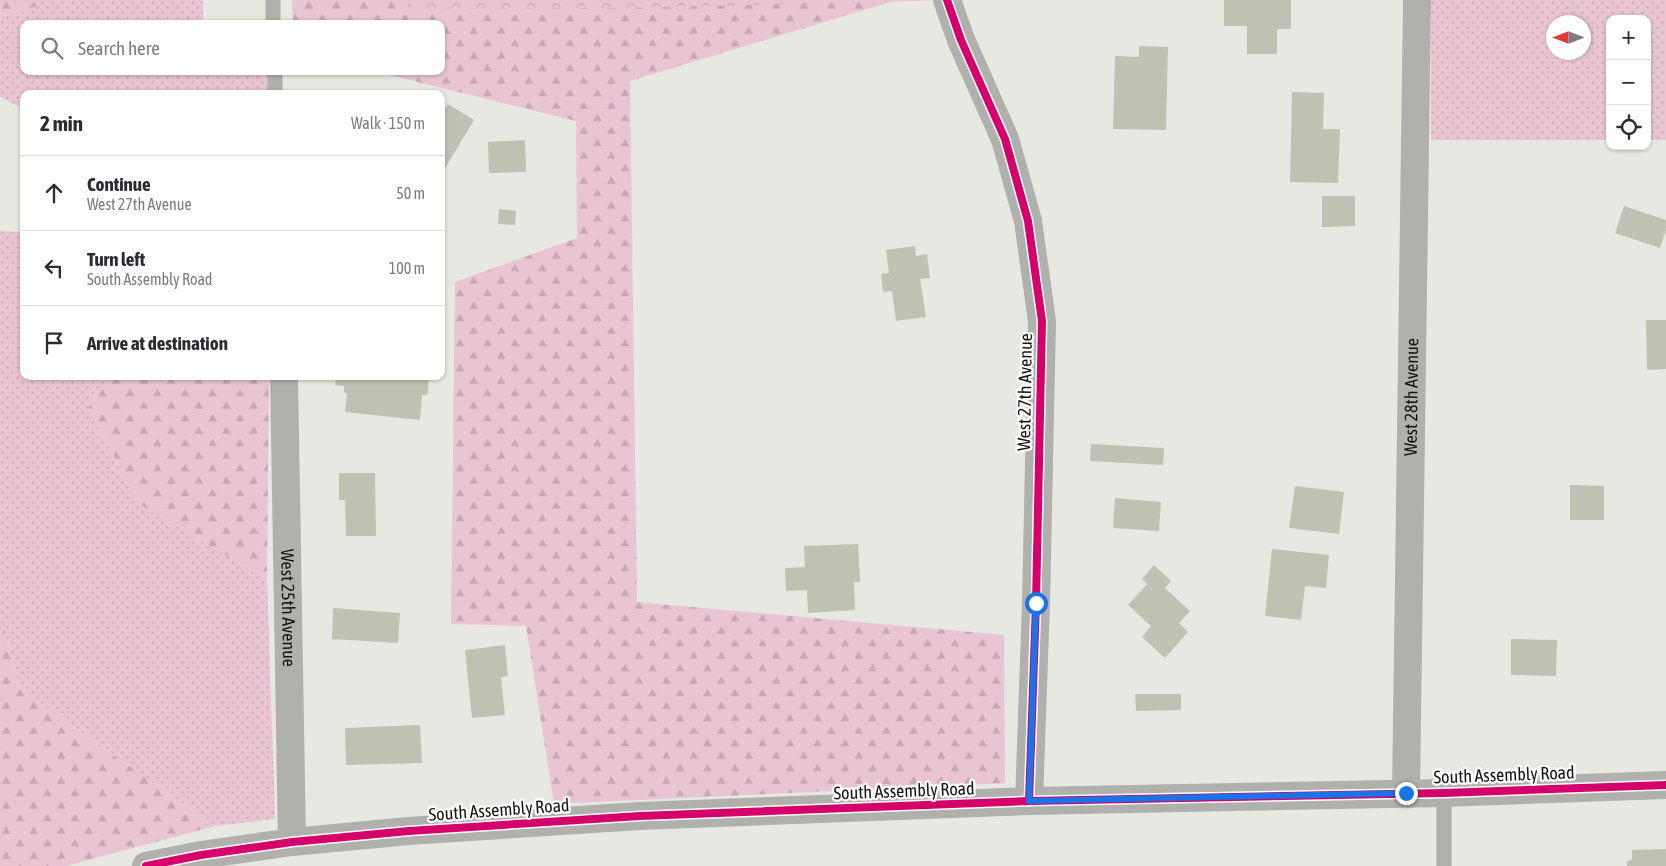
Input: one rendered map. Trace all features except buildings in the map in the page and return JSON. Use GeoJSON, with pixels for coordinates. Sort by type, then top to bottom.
{"type":"FeatureCollection","features":[{"type":"Feature","properties":{"kind":"street","name":"West 27th Avenue"},"geometry":{"type":"LineString","coordinates":[[947,0],[960,40],[1005,139],[1028,221],[1042,322],[1036,603],[1029,801]]}},
{"type":"Feature","properties":{"kind":"street","name":"West 28th Avenue"},"geometry":{"type":"LineString","coordinates":[[1406,793],[1417,0]]}},
{"type":"Feature","properties":{"kind":"street","name":"West 25th Avenue"},"geometry":{"type":"LineString","coordinates":[[284,380],[292,842]]}},
{"type":"Feature","properties":{"kind":"street","name":"South Assembly Road"},"geometry":{"type":"LineString","coordinates":[[146,866],[201,855],[292,842],[409,831],[640,816],[1029,801],[1444,793],[1666,785]]}},
{"type":"Feature","properties":{"kind":"lane"},"geometry":{"type":"LineString","coordinates":[[273,0],[273,20]]}},
{"type":"Feature","properties":{"kind":"lane"},"geometry":{"type":"LineString","coordinates":[[275,75],[275,90]]}},
{"type":"Feature","properties":{"kind":"lane"},"geometry":{"type":"LineString","coordinates":[[1444,793],[1444,866]]}},
{"type":"Feature","properties":{"kind":"green space"},"geometry":{"type":"Polygon","coordinates":[[[0,0],[40,0],[38,6],[0,17],[0,0]]]}},
{"type":"Feature","properties":{"kind":"green space"},"geometry":{"type":"Polygon","coordinates":[[[40,0],[203,0],[203,20],[20,20],[20,75],[268,75],[268,90],[20,90],[20,107],[0,97],[0,17],[38,6],[40,0]]]}},
{"type":"Feature","properties":{"kind":"green space"},"geometry":{"type":"Polygon","coordinates":[[[292,0],[897,0],[630,81],[637,602],[1004,635],[1005,783],[554,804],[526,626],[451,624],[455,282],[577,238],[576,121],[389,75],[445,75],[445,20],[293,20],[292,0]]]}},
{"type":"Feature","properties":{"kind":"green space"},"geometry":{"type":"Polygon","coordinates":[[[408,0],[947,0],[626,8],[408,9],[408,0]]]}},
{"type":"Feature","properties":{"kind":"green space"},"geometry":{"type":"Polygon","coordinates":[[[1431,0],[1666,0],[1666,140],[1651,140],[1651,15],[1606,15],[1606,140],[1431,140],[1431,0]]]}},
{"type":"Feature","properties":{"kind":"green space"},"geometry":{"type":"Polygon","coordinates":[[[0,231],[20,232],[20,380],[108,380],[89,407],[137,503],[267,579],[275,819],[215,826],[21,690],[0,615],[0,231]]]}},
{"type":"Feature","properties":{"kind":"green space"},"geometry":{"type":"Polygon","coordinates":[[[108,380],[269,380],[267,579],[137,503],[89,407],[108,380]]]}},
{"type":"Feature","properties":{"kind":"green space"},"geometry":{"type":"Polygon","coordinates":[[[0,615],[21,690],[215,826],[66,866],[0,866],[0,615]]]}},
{"type":"Feature","properties":{"kind":"cycle path"},"geometry":{"type":"LineString","coordinates":[[947,0],[961,40],[1005,139],[1028,221],[1042,321],[1036,603],[1029,801]]}},
{"type":"Feature","properties":{"kind":"cycle path"},"geometry":{"type":"LineString","coordinates":[[146,866],[201,855],[292,842],[409,831],[640,816],[1029,801],[1444,793],[1666,785]]}},
{"type":"Feature","properties":{"kind":"route"},"geometry":{"type":"LineString","coordinates":[[1036,603],[1029,801],[1406,793]]}}]}
